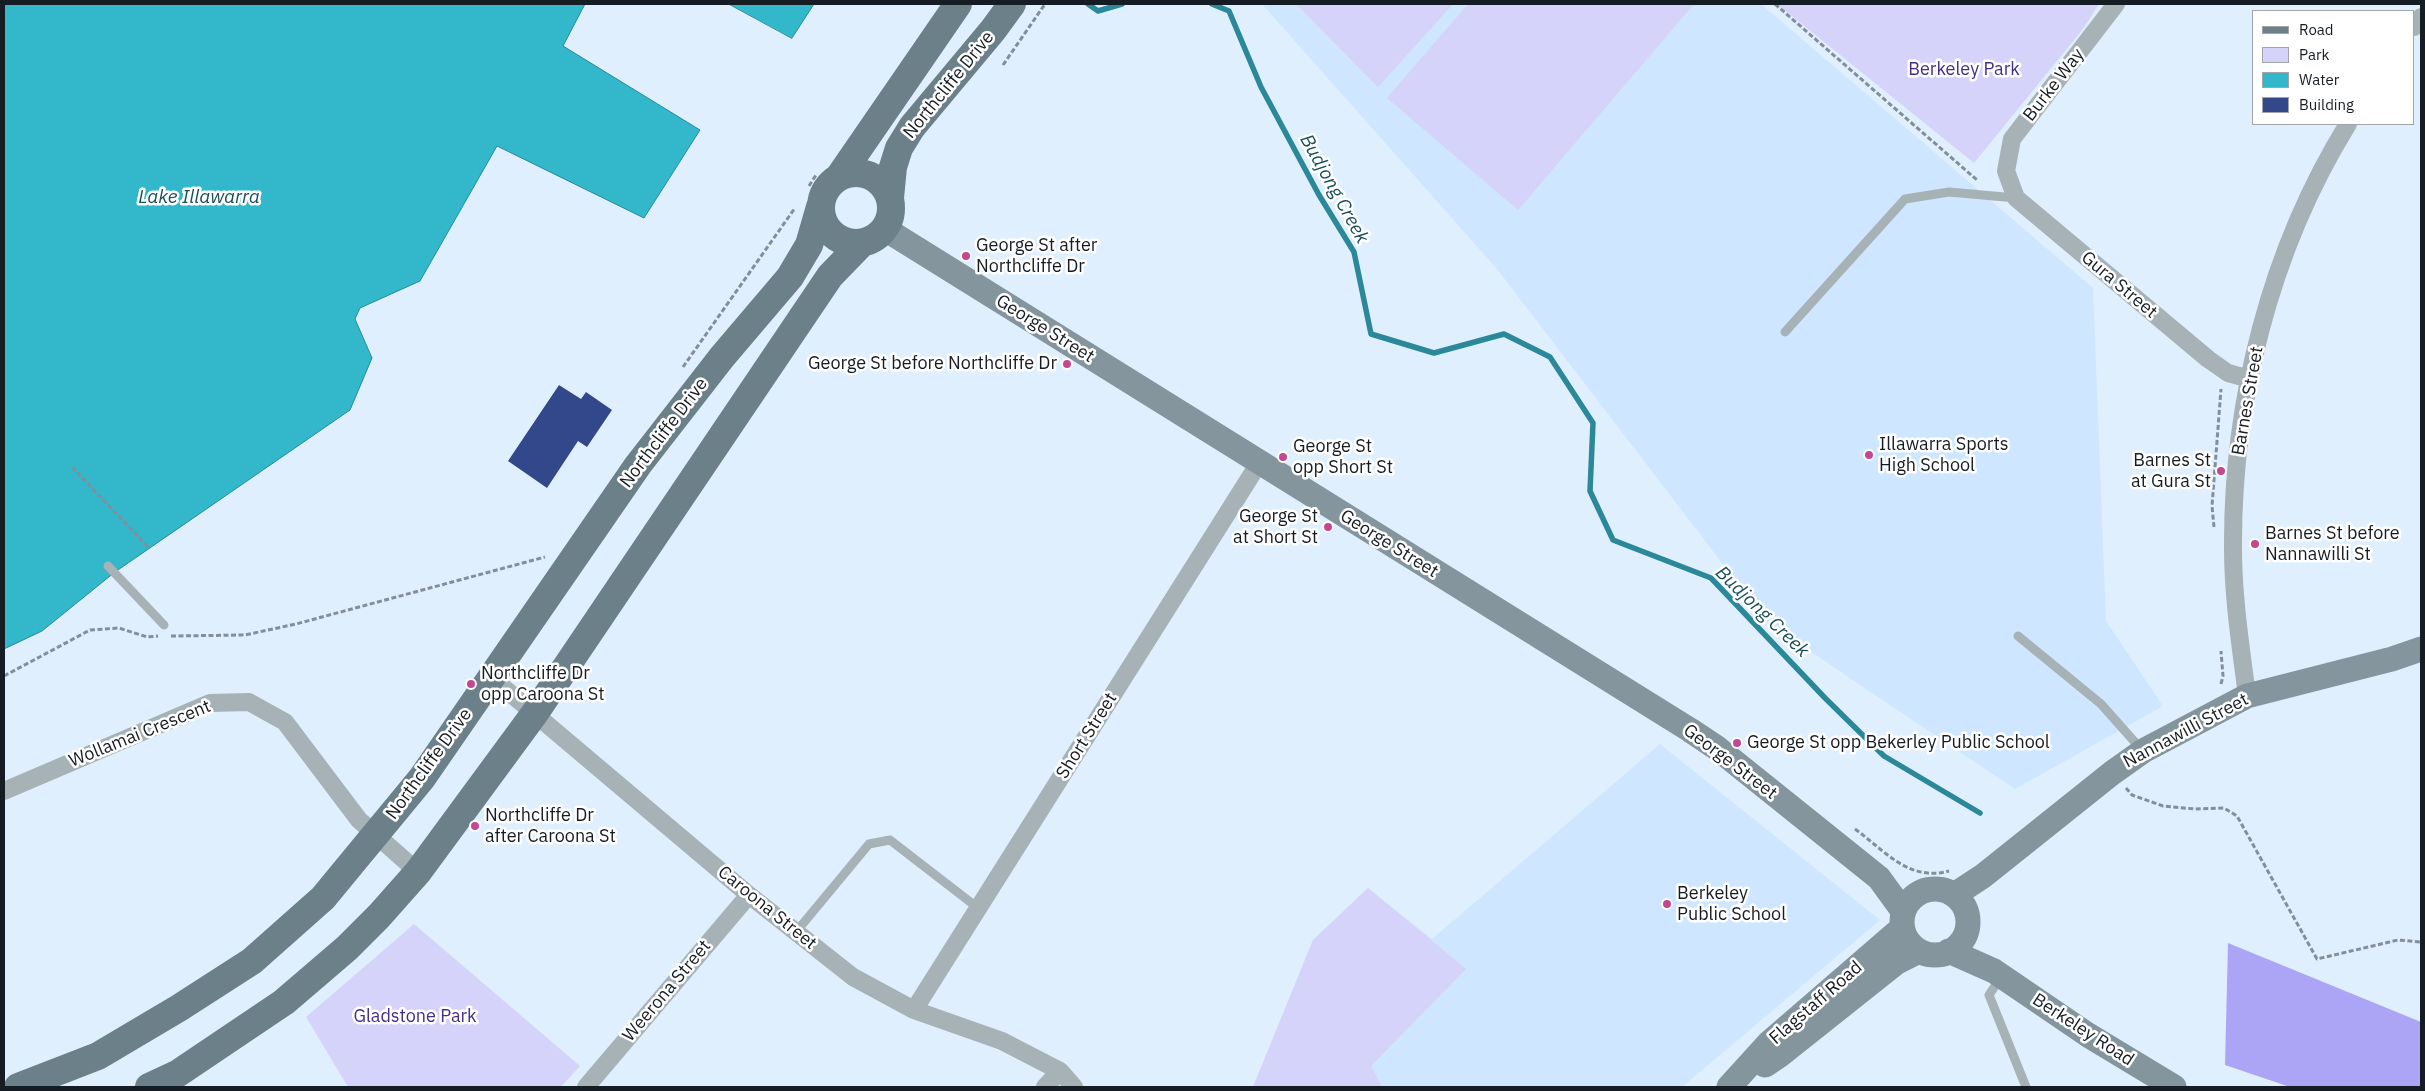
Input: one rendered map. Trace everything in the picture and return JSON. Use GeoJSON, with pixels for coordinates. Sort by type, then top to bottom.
{"type":"FeatureCollection","features":[{"type":"Feature","properties":{"kind":"main road","name":"Northcliffe Drive"},"geometry":{"type":"LineString","coordinates":[[839,177],[958,4]]}},
{"type":"Feature","properties":{"kind":"main road","name":"Northcliffe Drive"},"geometry":{"type":"LineString","coordinates":[[890,198],[892,167],[899,148],[912,127],[993,30],[1012,4]]}},
{"type":"Feature","properties":{"kind":"main road"},"geometry":{"type":"LineString","coordinates":[[854,173],[870,176],[886,189],[890,198],[890,219],[885,228],[871,241],[862,244],[851,244],[832,235],[810,204],[839,177],[854,173]]}},
{"type":"Feature","properties":{"kind":"main road","name":"Northcliffe Drive"},"geometry":{"type":"LineString","coordinates":[[18,1087],[98,1056],[179,1008],[252,960],[324,898],[422,778],[638,465],[722,357],[795,270],[809,245],[810,204]]}},
{"type":"Feature","properties":{"kind":"main road","name":"George Street"},"geometry":{"type":"LineString","coordinates":[[885,228],[1259,463],[1690,730],[1717,748],[1879,878],[1920,892]]}},
{"type":"Feature","properties":{"kind":"main road"},"geometry":{"type":"LineString","coordinates":[[149,1087],[177,1074],[284,1002],[347,948],[379,916],[418,872],[536,713],[830,276],[862,244]]}},
{"type":"Feature","properties":{"kind":"main road","name":"Nannawilli Street"},"geometry":{"type":"LineString","coordinates":[[1960,903],[1984,876],[2112,773],[2143,751],[2247,696],[2392,659],[2421,649]]}},
{"type":"Feature","properties":{"kind":"main road","name":"George Street"},"geometry":{"type":"LineString","coordinates":[[1879,878],[1903,919]]}},
{"type":"Feature","properties":{"kind":"main road"},"geometry":{"type":"LineString","coordinates":[[1937,889],[1960,903],[1967,928],[1957,944],[1939,954],[1919,951],[1908,941],[1903,919],[1913,897],[1920,892],[1937,889]]}},
{"type":"Feature","properties":{"kind":"main road","name":"Flagstaff Road"},"geometry":{"type":"LineString","coordinates":[[1734,1086],[1769,1043],[1903,919]]}},
{"type":"Feature","properties":{"kind":"main road","name":"Berkeley Road"},"geometry":{"type":"LineString","coordinates":[[1957,944],[2088,1035],[2174,1087]]}},
{"type":"Feature","properties":{"kind":"main road","name":"Flagstaff Road"},"geometry":{"type":"LineString","coordinates":[[1734,1086],[1780,1055],[1897,962],[1919,951]]}},
{"type":"Feature","properties":{"kind":"street","name":"Burke Way"},"geometry":{"type":"LineString","coordinates":[[2006,171],[2012,139],[2116,4]]}},
{"type":"Feature","properties":{"kind":"street","name":"Barnes Street"},"geometry":{"type":"LineString","coordinates":[[2247,696],[2233,550],[2237,455],[2250,379],[2268,302],[2283,255],[2306,202],[2347,125]]}},
{"type":"Feature","properties":{"kind":"street","name":"Gura Street"},"geometry":{"type":"LineString","coordinates":[[2006,171],[2016,198],[2208,359],[2228,373],[2250,379]]}},
{"type":"Feature","properties":{"kind":"street","name":"Short Street"},"geometry":{"type":"LineString","coordinates":[[914,1010],[1259,463]]}},
{"type":"Feature","properties":{"kind":"street","name":"Caroona Street"},"geometry":{"type":"LineString","coordinates":[[491,677],[536,713],[749,895],[853,977],[914,1010],[1002,1040],[1060,1071],[1074,1087]]}},
{"type":"Feature","properties":{"kind":"street","name":"Wollamai Crescent"},"geometry":{"type":"LineString","coordinates":[[4,791],[210,703],[249,702],[285,722],[359,820],[418,872]]}},
{"type":"Feature","properties":{"kind":"street","name":"Weerona Street"},"geometry":{"type":"LineString","coordinates":[[586,1087],[749,895]]}},
{"type":"Feature","properties":{"kind":"street"},"geometry":{"type":"LineString","coordinates":[[1045,1087],[1060,1071]]}},
{"type":"Feature","properties":{"kind":"lane"},"geometry":{"type":"LineString","coordinates":[[1785,332],[1905,199],[1949,192],[2016,198]]}},
{"type":"Feature","properties":{"kind":"lane"},"geometry":{"type":"LineString","coordinates":[[108,566],[164,626]]}},
{"type":"Feature","properties":{"kind":"lane"},"geometry":{"type":"LineString","coordinates":[[2018,636],[2101,704],[2143,751]]}},
{"type":"Feature","properties":{"kind":"lane"},"geometry":{"type":"LineString","coordinates":[[796,932],[869,844],[890,840],[978,908]]}},
{"type":"Feature","properties":{"kind":"lane"},"geometry":{"type":"LineString","coordinates":[[1998,974],[1989,995],[2026,1087]]}},
{"type":"Feature","properties":{"kind":"path"},"geometry":{"type":"LineString","coordinates":[[1003,65],[1045,4]]}},
{"type":"Feature","properties":{"kind":"path"},"geometry":{"type":"LineString","coordinates":[[1775,4],[1996,196]]}},
{"type":"Feature","properties":{"kind":"path"},"geometry":{"type":"LineString","coordinates":[[679,372],[810,204]]}},
{"type":"Feature","properties":{"kind":"path"},"geometry":{"type":"LineString","coordinates":[[2214,534],[2212,506],[2221,389],[2216,384]]}},
{"type":"Feature","properties":{"kind":"path"},"geometry":{"type":"LineString","coordinates":[[72,467],[149,548]]}},
{"type":"Feature","properties":{"kind":"path"},"geometry":{"type":"LineString","coordinates":[[4,676],[90,630],[119,628],[147,637],[245,635],[296,624],[543,559],[548,555]]}},
{"type":"Feature","properties":{"kind":"path"},"geometry":{"type":"LineString","coordinates":[[2216,688],[2222,683],[2223,676],[2221,648]]}},
{"type":"Feature","properties":{"kind":"path"},"geometry":{"type":"LineString","coordinates":[[2112,773],[2132,795],[2163,806],[2195,809],[2224,808],[2237,816],[2317,959],[2398,940],[2421,942]]}},
{"type":"Feature","properties":{"kind":"path"},"geometry":{"type":"LineString","coordinates":[[1847,822],[1912,871],[1924,875],[1936,875],[1956,868]]}},
{"type":"Feature","properties":{"kind":"shaded area","name":"Illawarra Sports High School"},"geometry":{"type":"Polygon","coordinates":[[[1262,4],[1761,4],[2093,288],[2106,621],[2163,706],[2015,789],[1768,623],[1497,269],[1262,4]]]}},
{"type":"Feature","properties":{"kind":"shaded area","name":"Berkeley Public School"},"geometry":{"type":"Polygon","coordinates":[[[1660,744],[1880,920],[1682,1087],[1253,1087],[1313,940],[1368,888],[1432,939],[1660,744]]]}},
{"type":"Feature","properties":{"kind":"shaded area"},"geometry":{"type":"Polygon","coordinates":[[[2228,943],[2421,1022],[2421,1087],[2290,1087],[2225,1065],[2228,943]]]}},
{"type":"Feature","properties":{"kind":"green space"},"geometry":{"type":"Polygon","coordinates":[[[1296,4],[1453,4],[1378,87],[1296,4]]]}},
{"type":"Feature","properties":{"kind":"green space"},"geometry":{"type":"Polygon","coordinates":[[[1468,4],[1694,4],[1518,210],[1387,98],[1468,4]]]}},
{"type":"Feature","properties":{"kind":"green space","name":"Berkeley Park"},"geometry":{"type":"Polygon","coordinates":[[[1777,4],[2099,4],[2083,29],[1974,163],[1777,4]]]}},
{"type":"Feature","properties":{"kind":"green space"},"geometry":{"type":"Polygon","coordinates":[[[1368,888],[1466,969],[1371,1066],[1382,1087],[1253,1087],[1313,940],[1368,888]]]}},
{"type":"Feature","properties":{"kind":"green space","name":"Gladstone Park"},"geometry":{"type":"Polygon","coordinates":[[[414,924],[580,1066],[561,1087],[348,1087],[306,1017],[414,924]]]}},
{"type":"Feature","properties":{"kind":"water","name":"Lake Illawarra"},"geometry":{"type":"Polygon","coordinates":[[[4,4],[585,4],[563,46],[700,130],[644,218],[497,146],[420,281],[360,308],[355,319],[372,358],[350,410],[115,572],[42,631],[4,649],[4,4]]]}},
{"type":"Feature","properties":{"kind":"water"},"geometry":{"type":"Polygon","coordinates":[[[729,4],[814,4],[792,38],[729,4]]]}},
{"type":"Feature","properties":{"kind":"building"},"geometry":{"type":"Polygon","coordinates":[[[559,385],[581,399],[586,392],[612,410],[587,447],[578,441],[547,488],[508,461],[559,385]]]}},
{"type":"Feature","properties":{"kind":"waterway","name":"Budjong Creek"},"geometry":{"type":"LineString","coordinates":[[1088,4],[1098,11],[1122,4]]}},
{"type":"Feature","properties":{"kind":"waterway","name":"Budjong Creek"},"geometry":{"type":"LineString","coordinates":[[1212,4],[1229,11],[1261,87],[1319,195],[1354,252],[1371,334],[1434,353],[1504,334],[1550,357],[1593,423],[1590,491],[1613,540],[1711,578],[1825,698],[1884,756],[1980,813]]}},
{"type":"Feature","properties":{"kind":"place","name":"George St after Northcliffe Dr"},"geometry":{"type":"Point","coordinates":[966,256]}},
{"type":"Feature","properties":{"kind":"place","name":"George St before Northcliffe Dr"},"geometry":{"type":"Point","coordinates":[1067,364]}},
{"type":"Feature","properties":{"kind":"place","name":"Illawarra Sports High School"},"geometry":{"type":"Point","coordinates":[1869,455]}},
{"type":"Feature","properties":{"kind":"place","name":"George St opp Short St"},"geometry":{"type":"Point","coordinates":[1283,457]}},
{"type":"Feature","properties":{"kind":"place","name":"Barnes St at Gura St"},"geometry":{"type":"Point","coordinates":[2221,471]}},
{"type":"Feature","properties":{"kind":"place","name":"George St at Short St"},"geometry":{"type":"Point","coordinates":[1328,527]}},
{"type":"Feature","properties":{"kind":"place","name":"Barnes St before Nannawilli St"},"geometry":{"type":"Point","coordinates":[2255,544]}},
{"type":"Feature","properties":{"kind":"place","name":"Northcliffe Dr opp Caroona St"},"geometry":{"type":"Point","coordinates":[471,684]}},
{"type":"Feature","properties":{"kind":"place","name":"George St opp Bekerley Public School"},"geometry":{"type":"Point","coordinates":[1737,743]}},
{"type":"Feature","properties":{"kind":"place","name":"Northcliffe Dr after Caroona St"},"geometry":{"type":"Point","coordinates":[475,826]}},
{"type":"Feature","properties":{"kind":"place","name":"Berkeley Public School"},"geometry":{"type":"Point","coordinates":[1667,904]}}]}
